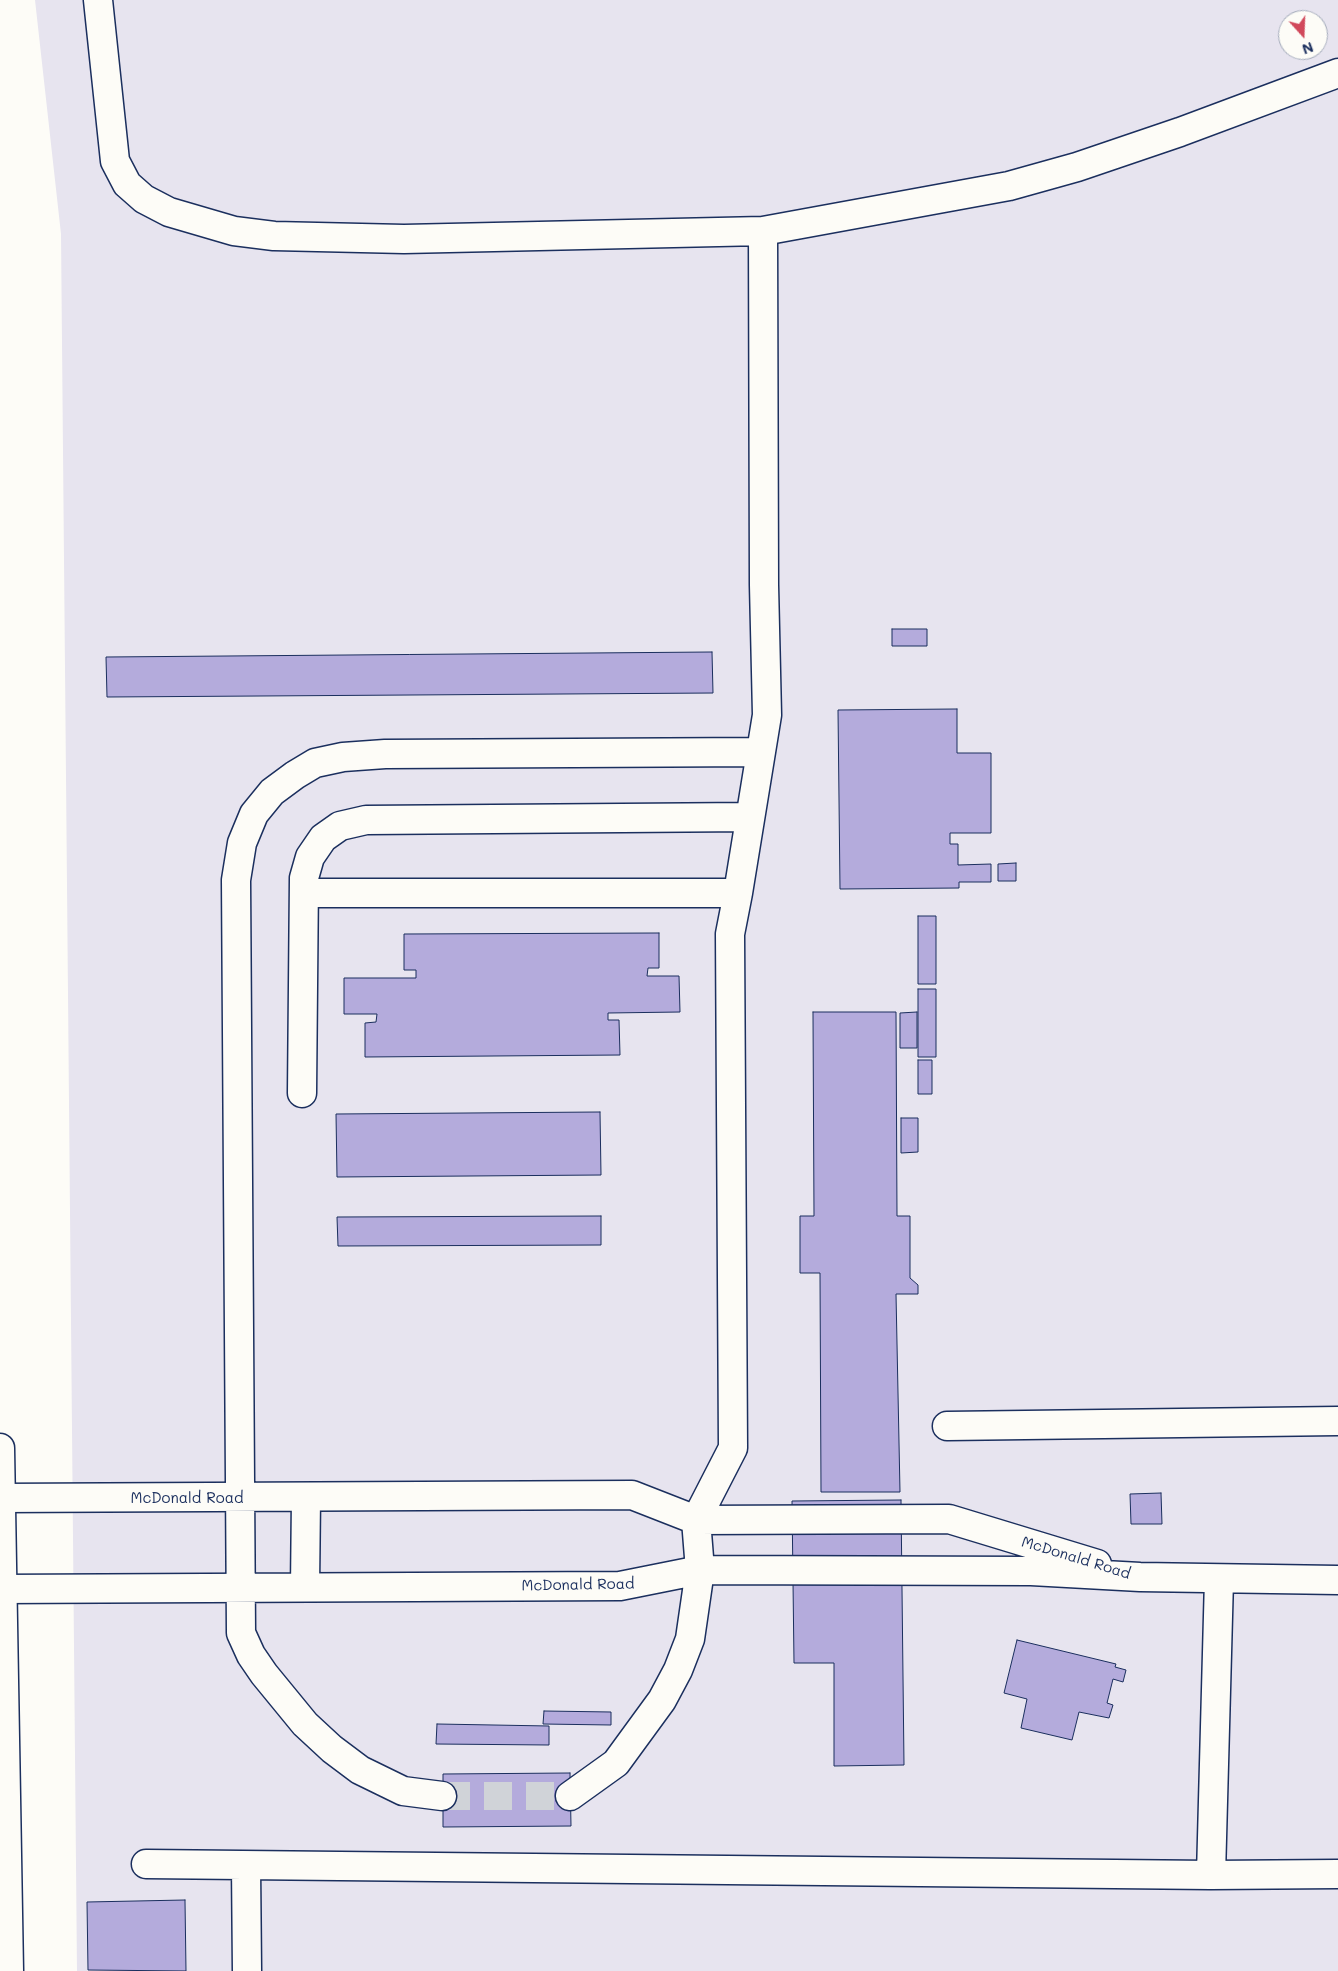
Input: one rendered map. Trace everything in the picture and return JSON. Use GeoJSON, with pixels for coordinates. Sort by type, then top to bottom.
{"type":"FeatureCollection","features":[{"type":"Feature","properties":{"kind":"main road"},"geometry":{"type":"LineString","coordinates":[[98,0],[115,161],[127,184],[144,199],[177,215],[234,231],[324,239],[763,232],[1009,186],[1077,167],[1180,132],[1338,73]]}},
{"type":"Feature","properties":{"kind":"main road"},"geometry":{"type":"LineString","coordinates":[[570,1796],[616,1763],[662,1700],[690,1639],[700,1570],[696,1520],[733,1448],[730,934],[767,715],[764,585],[763,232]]}},
{"type":"Feature","properties":{"kind":"main road"},"geometry":{"type":"LineString","coordinates":[[442,1796],[403,1790],[360,1770],[332,1749],[305,1724],[264,1674],[251,1655],[241,1633],[239,1589],[236,880],[242,843],[254,814],[272,792],[315,763],[343,756],[395,754],[761,752]]}},
{"type":"Feature","properties":{"kind":"main road"},"geometry":{"type":"LineString","coordinates":[[302,1093],[304,878],[310,857],[323,838],[340,826],[366,820],[750,816]]}},
{"type":"Feature","properties":{"kind":"main road"},"geometry":{"type":"LineString","coordinates":[[304,893],[738,893]]}},
{"type":"Feature","properties":{"kind":"main road"},"geometry":{"type":"LineString","coordinates":[[947,1426],[1338,1421]]}},
{"type":"Feature","properties":{"kind":"main road"},"geometry":{"type":"LineString","coordinates":[[0,1448],[9,1971]]}},
{"type":"Feature","properties":{"kind":"main road","name":"McDonald Road"},"geometry":{"type":"LineString","coordinates":[[0,1498],[632,1496],[696,1520],[948,1519],[1140,1577]]}},
{"type":"Feature","properties":{"kind":"main road"},"geometry":{"type":"LineString","coordinates":[[305,1587],[306,1498]]}},
{"type":"Feature","properties":{"kind":"main road","name":"McDonald Road"},"geometry":{"type":"LineString","coordinates":[[1,1590],[620,1586],[700,1570],[1031,1571],[1140,1577]]}},
{"type":"Feature","properties":{"kind":"main road"},"geometry":{"type":"LineString","coordinates":[[1140,1577],[1338,1580]]}},
{"type":"Feature","properties":{"kind":"main road"},"geometry":{"type":"LineString","coordinates":[[1211,1875],[1220,1579]]}},
{"type":"Feature","properties":{"kind":"main road"},"geometry":{"type":"LineString","coordinates":[[146,1864],[1211,1875],[1338,1874]]}},
{"type":"Feature","properties":{"kind":"main road"},"geometry":{"type":"LineString","coordinates":[[246,1866],[247,1971]]}},
{"type":"Feature","properties":{"kind":"shaded area"},"geometry":{"type":"Polygon","coordinates":[[[35,0],[1338,0],[1338,1971],[77,1971],[61,234],[35,0]]]}},
{"type":"Feature","properties":{"kind":"building"},"geometry":{"type":"Polygon","coordinates":[[[892,629],[927,629],[927,646],[892,646],[892,629]]]}},
{"type":"Feature","properties":{"kind":"building"},"geometry":{"type":"Polygon","coordinates":[[[712,652],[713,693],[107,697],[106,657],[712,652]]]}},
{"type":"Feature","properties":{"kind":"building"},"geometry":{"type":"Polygon","coordinates":[[[957,709],[957,753],[991,753],[991,833],[950,833],[950,844],[958,844],[958,865],[991,864],[991,882],[959,882],[959,888],[840,889],[838,710],[957,709]]]}},
{"type":"Feature","properties":{"kind":"building"},"geometry":{"type":"Polygon","coordinates":[[[1016,863],[1016,881],[998,881],[998,864],[1016,863]]]}},
{"type":"Feature","properties":{"kind":"building"},"geometry":{"type":"Polygon","coordinates":[[[918,916],[936,916],[936,984],[918,984],[918,916]]]}},
{"type":"Feature","properties":{"kind":"building"},"geometry":{"type":"Polygon","coordinates":[[[659,933],[659,968],[648,968],[647,976],[679,976],[680,1012],[608,1013],[608,1020],[619,1020],[620,1055],[365,1057],[365,1023],[376,1022],[377,1014],[344,1014],[344,978],[416,978],[416,970],[404,970],[404,934],[659,933]]]}},
{"type":"Feature","properties":{"kind":"building"},"geometry":{"type":"Polygon","coordinates":[[[918,989],[936,989],[936,1057],[918,1057],[918,989]]]}},
{"type":"Feature","properties":{"kind":"building"},"geometry":{"type":"Polygon","coordinates":[[[813,1012],[896,1012],[897,1216],[910,1216],[910,1278],[918,1285],[918,1294],[896,1294],[900,1492],[821,1492],[820,1273],[800,1273],[800,1216],[814,1216],[813,1012]]]}},
{"type":"Feature","properties":{"kind":"building"},"geometry":{"type":"Polygon","coordinates":[[[917,1012],[917,1048],[900,1048],[900,1013],[917,1012]]]}},
{"type":"Feature","properties":{"kind":"building"},"geometry":{"type":"Polygon","coordinates":[[[918,1060],[932,1060],[932,1094],[918,1094],[918,1060]]]}},
{"type":"Feature","properties":{"kind":"building"},"geometry":{"type":"Polygon","coordinates":[[[600,1112],[601,1175],[337,1177],[336,1114],[600,1112]]]}},
{"type":"Feature","properties":{"kind":"building"},"geometry":{"type":"Polygon","coordinates":[[[901,1118],[918,1118],[918,1152],[901,1153],[901,1118]]]}},
{"type":"Feature","properties":{"kind":"building"},"geometry":{"type":"Polygon","coordinates":[[[601,1216],[601,1245],[338,1246],[337,1217],[601,1216]]]}},
{"type":"Feature","properties":{"kind":"building"},"geometry":{"type":"Polygon","coordinates":[[[1161,1493],[1162,1524],[1131,1524],[1130,1494],[1161,1493]]]}},
{"type":"Feature","properties":{"kind":"building"},"geometry":{"type":"Polygon","coordinates":[[[901,1500],[904,1765],[834,1766],[834,1663],[794,1663],[792,1501],[901,1500]]]}},
{"type":"Feature","properties":{"kind":"building"},"geometry":{"type":"Polygon","coordinates":[[[1017,1640],[1116,1664],[1115,1667],[1126,1670],[1123,1682],[1113,1679],[1107,1703],[1113,1705],[1109,1718],[1079,1712],[1072,1740],[1021,1728],[1027,1699],[1004,1693],[1017,1640]]]}},
{"type":"Feature","properties":{"kind":"building"},"geometry":{"type":"Polygon","coordinates":[[[544,1711],[611,1712],[611,1725],[543,1724],[544,1711]]]}},
{"type":"Feature","properties":{"kind":"building"},"geometry":{"type":"Polygon","coordinates":[[[437,1724],[549,1726],[549,1745],[436,1744],[437,1724]]]}},
{"type":"Feature","properties":{"kind":"building"},"geometry":{"type":"Polygon","coordinates":[[[570,1773],[571,1826],[443,1827],[443,1774],[570,1773]]]}},
{"type":"Feature","properties":{"kind":"building"},"geometry":{"type":"Polygon","coordinates":[[[185,1900],[186,1971],[88,1970],[87,1902],[185,1900]]]}},
{"type":"Feature","properties":{"kind":"tunnel"},"geometry":{"type":"LineString","coordinates":[[442,1796],[570,1796]]}}]}
